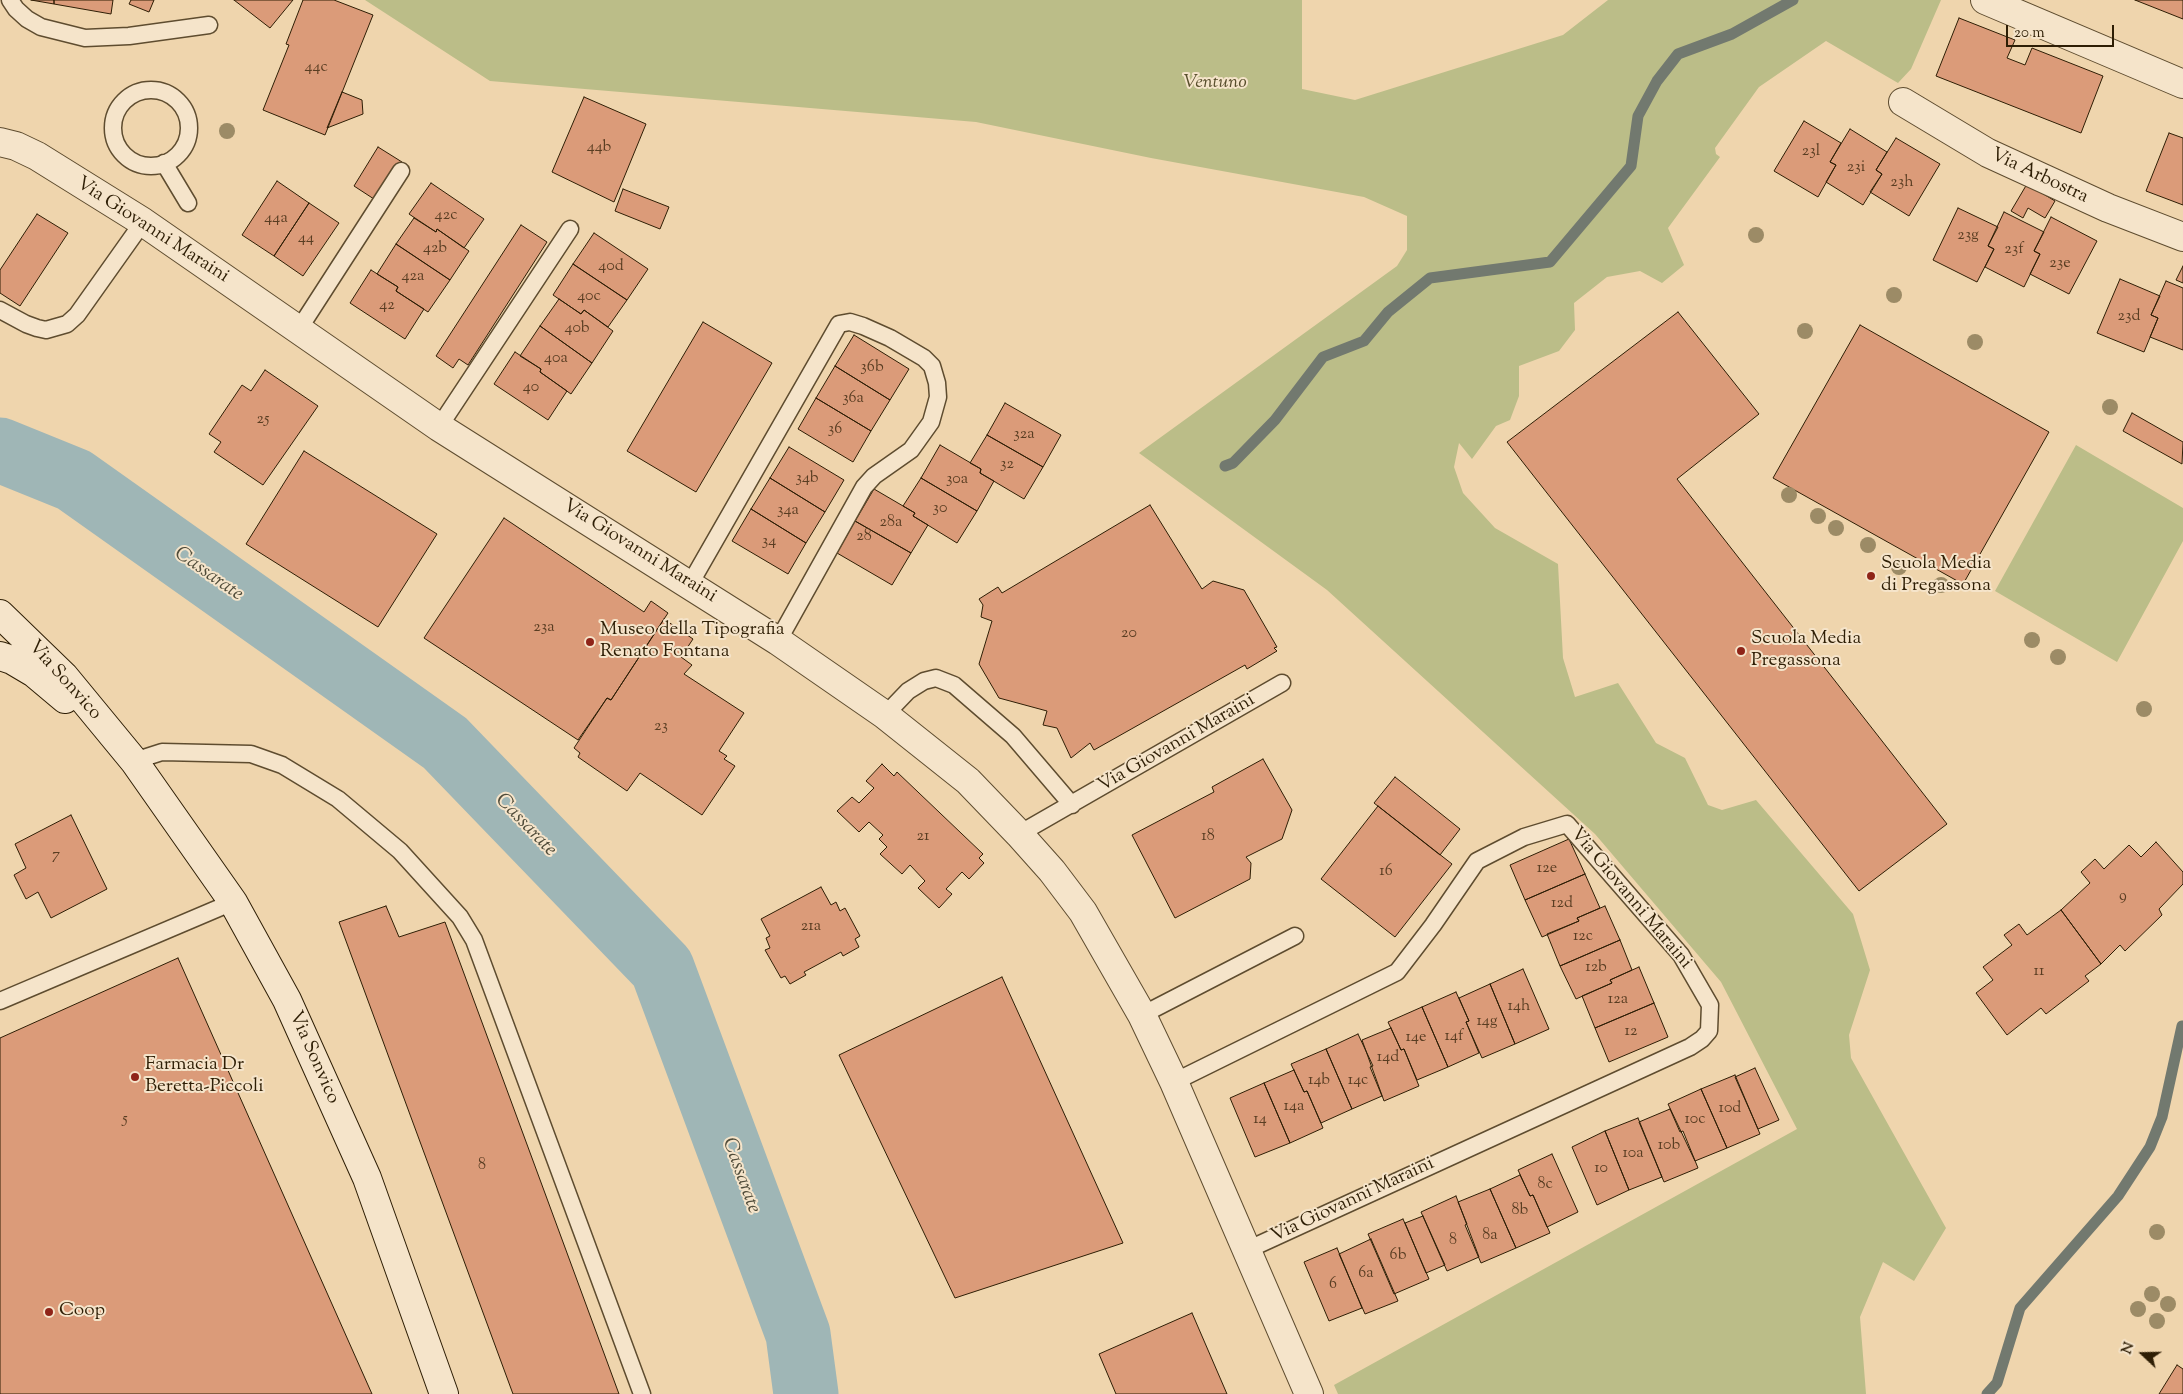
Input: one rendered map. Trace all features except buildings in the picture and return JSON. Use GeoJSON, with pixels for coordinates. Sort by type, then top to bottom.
{"type":"FeatureCollection","features":[{"type":"Feature","properties":{"kind":"street"},"geometry":{"type":"LineString","coordinates":[[1985,0],[2183,84]]}},
{"type":"Feature","properties":{"kind":"street","name":"Via Arbostra"},"geometry":{"type":"LineString","coordinates":[[1903,102],[1988,153],[2108,208],[2183,237]]}},
{"type":"Feature","properties":{"kind":"street","name":"Via Giovanni Maraini"},"geometry":{"type":"LineString","coordinates":[[0,142],[16,146],[37,156],[143,222],[439,427],[778,641],[885,714],[968,781],[1019,834],[1083,912],[1142,1015],[1174,1082],[1309,1394]]}},
{"type":"Feature","properties":{"kind":"street","name":"Via Sonvico"},"geometry":{"type":"LineString","coordinates":[[0,614],[64,676],[129,756],[233,902],[287,1000],[367,1178],[444,1394]]}},
{"type":"Feature","properties":{"kind":"street","name":"Via Sonvico"},"geometry":{"type":"LineString","coordinates":[[0,656],[12,660],[34,673],[129,756]]}},
{"type":"Feature","properties":{"kind":"lane"},"geometry":{"type":"LineString","coordinates":[[10,0],[16,9],[27,19],[41,28],[85,38],[129,36],[209,25]]}},
{"type":"Feature","properties":{"kind":"lane"},"geometry":{"type":"LineString","coordinates":[[153,90],[165,93],[175,99],[183,108],[188,119],[189,131],[186,143],[176,157],[164,163],[147,166],[134,162],[124,155],[117,144],[113,132],[114,119],[120,107],[129,98],[141,92],[153,90]]}},
{"type":"Feature","properties":{"kind":"lane"},"geometry":{"type":"LineString","coordinates":[[164,163],[188,203]]}},
{"type":"Feature","properties":{"kind":"lane"},"geometry":{"type":"LineString","coordinates":[[299,329],[401,171]]}},
{"type":"Feature","properties":{"kind":"lane"},"geometry":{"type":"LineString","coordinates":[[0,310],[26,324],[46,330],[67,324],[77,315],[143,222]]}},
{"type":"Feature","properties":{"kind":"lane"},"geometry":{"type":"LineString","coordinates":[[439,427],[570,229]]}},
{"type":"Feature","properties":{"kind":"lane"},"geometry":{"type":"LineString","coordinates":[[690,584],[839,324],[850,322],[862,326],[890,338],[924,358],[932,366],[937,382],[938,397],[931,422],[911,450],[874,476],[864,487],[778,641]]}},
{"type":"Feature","properties":{"kind":"lane"},"geometry":{"type":"LineString","coordinates":[[885,714],[908,691],[924,681],[936,678],[954,684],[1013,736],[1072,805]]}},
{"type":"Feature","properties":{"kind":"lane","name":"Via Giovanni Maraini"},"geometry":{"type":"LineString","coordinates":[[1019,834],[1282,683]]}},
{"type":"Feature","properties":{"kind":"lane"},"geometry":{"type":"LineString","coordinates":[[129,756],[162,752],[251,754],[282,765],[338,799],[400,851],[460,917],[474,940],[642,1394]]}},
{"type":"Feature","properties":{"kind":"lane","name":"Via Giovanni Maraini"},"geometry":{"type":"LineString","coordinates":[[1174,1082],[1397,972],[1477,862],[1524,838],[1567,824],[1681,955],[1710,1005],[1709,1031],[1702,1039],[1690,1047],[1247,1250]]}},
{"type":"Feature","properties":{"kind":"lane"},"geometry":{"type":"LineString","coordinates":[[0,1001],[233,902]]}},
{"type":"Feature","properties":{"kind":"lane"},"geometry":{"type":"LineString","coordinates":[[1142,1015],[1295,936]]}},
{"type":"Feature","properties":{"kind":"green space","name":"Ventuno"},"geometry":{"type":"Polygon","coordinates":[[[365,0],[1302,0],[1302,89],[1355,100],[1563,35],[1608,0],[1941,0],[1911,69],[1898,83],[1826,41],[1759,87],[1715,148],[1716,154],[1720,157],[1668,228],[1684,265],[1662,283],[1640,271],[1607,277],[1574,303],[1575,330],[1559,351],[1519,366],[1519,396],[1510,420],[1496,426],[1472,459],[1459,443],[1454,467],[1463,493],[1495,528],[1558,564],[1563,658],[1575,697],[1618,683],[1656,743],[1685,758],[1708,805],[1722,810],[1756,800],[1853,914],[1870,970],[1849,1035],[1851,1058],[1946,1228],[1914,1281],[1883,1262],[1860,1317],[1866,1394],[1338,1394],[1334,1385],[1797,1129],[1721,982],[1595,834],[1327,590],[1139,453],[1397,266],[1407,250],[1407,216],[1364,197],[1151,158],[976,122],[490,81],[365,0]]]}},
{"type":"Feature","properties":{"kind":"green space"},"geometry":{"type":"Polygon","coordinates":[[[2076,445],[2183,508],[2183,541],[2117,662],[1995,591],[2076,445]]]}},
{"type":"Feature","properties":{"kind":"waterway"},"geometry":{"type":"LineString","coordinates":[[1225,466],[1233,463],[1275,420],[1323,357],[1364,341],[1388,312],[1430,278],[1550,262],[1631,166],[1638,116],[1657,81],[1678,54],[1732,34],[1793,0]]}},
{"type":"Feature","properties":{"kind":"waterway","name":"Cassarate"},"geometry":{"type":"LineString","coordinates":[[0,450],[74,480],[445,743],[662,968],[798,1334],[806,1394]]}},
{"type":"Feature","properties":{"kind":"waterway"},"geometry":{"type":"LineString","coordinates":[[1987,1394],[1997,1383],[2020,1308],[2118,1196],[2150,1147],[2162,1117],[2182,1026]]}},
{"type":"Feature","properties":{"kind":"place","name":"Scuola Media di Pregassona"},"geometry":{"type":"Point","coordinates":[1871,576]}},
{"type":"Feature","properties":{"kind":"place","name":"Museo della Tipografia Renato Fontana"},"geometry":{"type":"Point","coordinates":[590,642]}},
{"type":"Feature","properties":{"kind":"place","name":"Scuola Media Pregassona"},"geometry":{"type":"Point","coordinates":[1741,651]}},
{"type":"Feature","properties":{"kind":"place","name":"Farmacia Dr Beretta-Piccoli"},"geometry":{"type":"Point","coordinates":[135,1077]}},
{"type":"Feature","properties":{"kind":"place","name":"Coop"},"geometry":{"type":"Point","coordinates":[49,1312]}}]}
